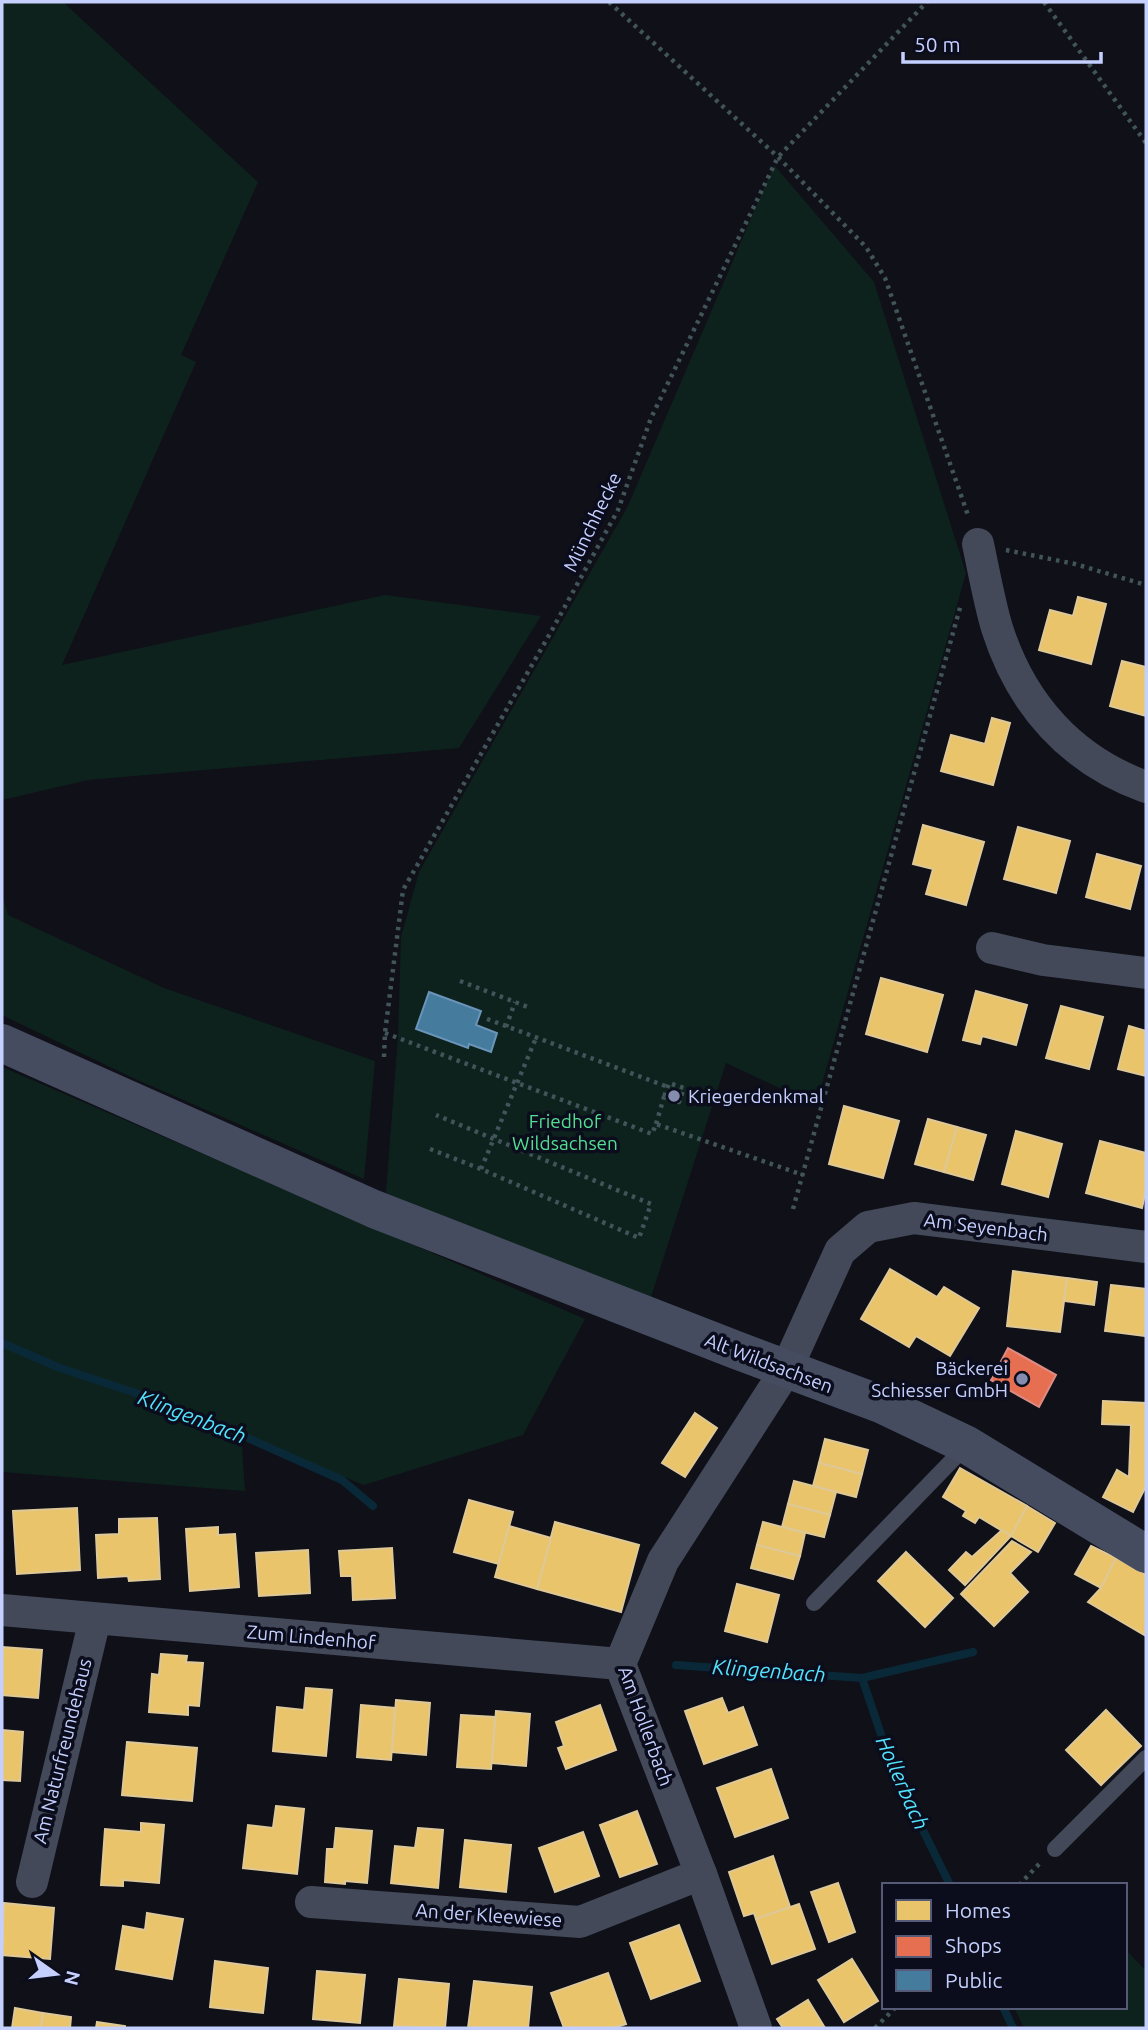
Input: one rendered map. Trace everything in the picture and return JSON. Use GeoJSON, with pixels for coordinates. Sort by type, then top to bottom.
{"type":"FeatureCollection","features":[{"type":"Feature","properties":{"kind":"main road","name":"Alt Wildsachsen"},"geometry":{"type":"LineString","coordinates":[[2,1044],[374,1209],[786,1370],[883,1405],[967,1445],[1146,1554]]}},
{"type":"Feature","properties":{"kind":"street"},"geometry":{"type":"LineString","coordinates":[[978,544],[997,628],[1012,667],[1029,698],[1054,730],[1080,752],[1112,772],[1146,788]]}},
{"type":"Feature","properties":{"kind":"street"},"geometry":{"type":"LineString","coordinates":[[992,948],[1043,960],[1146,973]]}},
{"type":"Feature","properties":{"kind":"street","name":"Am Seyenbach"},"geometry":{"type":"LineString","coordinates":[[786,1370],[840,1251],[868,1227],[914,1218],[1146,1247]]}},
{"type":"Feature","properties":{"kind":"street","name":"Am Hollerbach"},"geometry":{"type":"LineString","coordinates":[[757,2028],[620,1664],[663,1560],[786,1370]]}},
{"type":"Feature","properties":{"kind":"street","name":"Zum Lindenhof"},"geometry":{"type":"LineString","coordinates":[[2,1610],[620,1664]]}},
{"type":"Feature","properties":{"kind":"street","name":"Am Naturfreundehaus"},"geometry":{"type":"LineString","coordinates":[[32,1882],[95,1619]]}},
{"type":"Feature","properties":{"kind":"street","name":"An der Kleewiese"},"geometry":{"type":"LineString","coordinates":[[311,1902],[580,1922],[701,1874]]}},
{"type":"Feature","properties":{"kind":"lane"},"geometry":{"type":"LineString","coordinates":[[814,1603],[967,1445]]}},
{"type":"Feature","properties":{"kind":"lane"},"geometry":{"type":"LineString","coordinates":[[1055,1849],[1146,1758]]}},
{"type":"Feature","properties":{"kind":"path"},"geometry":{"type":"LineString","coordinates":[[609,2],[778,157],[866,247],[885,278],[978,544],[1076,564],[1146,585]]}},
{"type":"Feature","properties":{"kind":"path","name":"Münchhecke"},"geometry":{"type":"LineString","coordinates":[[384,1057],[403,890],[618,510],[651,418],[778,157],[928,2]]}},
{"type":"Feature","properties":{"kind":"path"},"geometry":{"type":"LineString","coordinates":[[1044,2],[1146,143]]}},
{"type":"Feature","properties":{"kind":"path"},"geometry":{"type":"LineString","coordinates":[[793,1209],[963,598]]}},
{"type":"Feature","properties":{"kind":"path"},"geometry":{"type":"LineString","coordinates":[[460,981],[528,1007]]}},
{"type":"Feature","properties":{"kind":"path"},"geometry":{"type":"LineString","coordinates":[[506,1027],[515,1003]]}},
{"type":"Feature","properties":{"kind":"path"},"geometry":{"type":"LineString","coordinates":[[487,1019],[668,1087]]}},
{"type":"Feature","properties":{"kind":"path"},"geometry":{"type":"LineString","coordinates":[[385,1032],[652,1134],[656,1124],[664,1097],[669,1083],[684,1088],[679,1102],[664,1097]]}},
{"type":"Feature","properties":{"kind":"path"},"geometry":{"type":"LineString","coordinates":[[481,1169],[536,1038]]}},
{"type":"Feature","properties":{"kind":"path"},"geometry":{"type":"LineString","coordinates":[[430,1149],[639,1238],[651,1204],[436,1115]]}},
{"type":"Feature","properties":{"kind":"path"},"geometry":{"type":"LineString","coordinates":[[656,1124],[803,1175]]}},
{"type":"Feature","properties":{"kind":"path"},"geometry":{"type":"LineString","coordinates":[[1021,1883],[1055,1849]]}},
{"type":"Feature","properties":{"kind":"path"},"geometry":{"type":"LineString","coordinates":[[875,2028],[894,2009]]}},
{"type":"Feature","properties":{"kind":"green space"},"geometry":{"type":"Polygon","coordinates":[[[2,2],[63,2],[258,182],[181,355],[196,362],[62,665],[385,595],[541,616],[459,748],[88,780],[2,800],[2,2]]]}},
{"type":"Feature","properties":{"kind":"green space","name":"Friedhof Wildsachsen"},"geometry":{"type":"Polygon","coordinates":[[[774,165],[874,282],[966,573],[816,1105],[726,1063],[650,1300],[386,1193],[398,1037],[401,937],[419,872],[627,508],[774,165]]]}},
{"type":"Feature","properties":{"kind":"green space"},"geometry":{"type":"Polygon","coordinates":[[[2,894],[8,915],[164,988],[375,1061],[364,1179],[131,1077],[2,1015],[2,894]]]}},
{"type":"Feature","properties":{"kind":"green space"},"geometry":{"type":"Polygon","coordinates":[[[2,1067],[585,1319],[523,1435],[364,1485],[241,1435],[245,1491],[2,1472],[2,1067]]]}},
{"type":"Feature","properties":{"kind":"green space"},"geometry":{"type":"Polygon","coordinates":[[[1127,1951],[1146,1971],[1146,2028],[1024,2028],[1015,2009],[1127,2009],[1127,1951]]]}},
{"type":"Feature","properties":{"kind":"building: Homes"},"geometry":{"type":"Polygon","coordinates":[[[1078,597],[1106,604],[1091,664],[1039,650],[1050,610],[1073,616],[1078,597]]]}},
{"type":"Feature","properties":{"kind":"building: Homes"},"geometry":{"type":"Polygon","coordinates":[[[1122,661],[1146,667],[1146,716],[1110,706],[1122,661]]]}},
{"type":"Feature","properties":{"kind":"building: Homes"},"geometry":{"type":"Polygon","coordinates":[[[992,718],[1010,723],[993,785],[941,771],[951,735],[985,744],[992,718]]]}},
{"type":"Feature","properties":{"kind":"building: Homes"},"geometry":{"type":"Polygon","coordinates":[[[923,825],[984,842],[966,905],[926,894],[933,869],[913,864],[923,825]]]}},
{"type":"Feature","properties":{"kind":"building: Homes"},"geometry":{"type":"Polygon","coordinates":[[[1018,827],[1070,841],[1056,893],[1004,879],[1018,827]]]}},
{"type":"Feature","properties":{"kind":"building: Homes"},"geometry":{"type":"Polygon","coordinates":[[[1097,854],[1141,866],[1130,909],[1086,897],[1097,854]]]}},
{"type":"Feature","properties":{"kind":"building: Homes"},"geometry":{"type":"Polygon","coordinates":[[[881,978],[943,995],[927,1052],[866,1034],[881,978]]]}},
{"type":"Feature","properties":{"kind":"building: Homes"},"geometry":{"type":"Polygon","coordinates":[[[976,991],[1027,1005],[1016,1045],[982,1036],[980,1044],[963,1040],[976,991]]]}},
{"type":"Feature","properties":{"kind":"building: Homes"},"geometry":{"type":"Polygon","coordinates":[[[1061,1006],[1103,1017],[1089,1069],[1046,1058],[1061,1006]]]}},
{"type":"Feature","properties":{"kind":"building: Homes"},"geometry":{"type":"Polygon","coordinates":[[[1129,1026],[1146,1031],[1146,1076],[1118,1069],[1129,1026]]]}},
{"type":"Feature","properties":{"kind":"building: Homes"},"geometry":{"type":"Polygon","coordinates":[[[844,1106],[899,1121],[883,1178],[829,1164],[844,1106]]]}},
{"type":"Feature","properties":{"kind":"building: Homes"},"geometry":{"type":"Polygon","coordinates":[[[928,1119],[957,1127],[944,1172],[915,1164],[928,1119]]]}},
{"type":"Feature","properties":{"kind":"building: Homes"},"geometry":{"type":"Polygon","coordinates":[[[957,1127],[986,1135],[973,1180],[944,1172],[957,1127]]]}},
{"type":"Feature","properties":{"kind":"building: Homes"},"geometry":{"type":"Polygon","coordinates":[[[1016,1131],[1062,1144],[1048,1197],[1002,1184],[1016,1131]]]}},
{"type":"Feature","properties":{"kind":"building: Homes"},"geometry":{"type":"Polygon","coordinates":[[[1100,1141],[1146,1153],[1146,1189],[1142,1208],[1086,1193],[1100,1141]]]}},
{"type":"Feature","properties":{"kind":"building: Homes"},"geometry":{"type":"Polygon","coordinates":[[[890,1269],[937,1297],[944,1287],[979,1308],[950,1356],[916,1336],[909,1347],[861,1319],[890,1269]]]}},
{"type":"Feature","properties":{"kind":"building: Homes"},"geometry":{"type":"Polygon","coordinates":[[[1013,1271],[1067,1278],[1060,1332],[1007,1326],[1013,1271]]]}},
{"type":"Feature","properties":{"kind":"building: Homes"},"geometry":{"type":"Polygon","coordinates":[[[1067,1278],[1097,1282],[1094,1305],[1064,1301],[1067,1278]]]}},
{"type":"Feature","properties":{"kind":"building: Homes"},"geometry":{"type":"Polygon","coordinates":[[[1111,1285],[1146,1289],[1146,1336],[1105,1331],[1111,1285]]]}},
{"type":"Feature","properties":{"kind":"building: Homes"},"geometry":{"type":"Polygon","coordinates":[[[1103,1401],[1146,1403],[1146,1486],[1133,1512],[1103,1497],[1117,1470],[1129,1477],[1131,1425],[1102,1424],[1103,1401]]]}},
{"type":"Feature","properties":{"kind":"building: Homes"},"geometry":{"type":"Polygon","coordinates":[[[695,1413],[717,1428],[685,1477],[662,1463],[695,1413]]]}},
{"type":"Feature","properties":{"kind":"building: Homes"},"geometry":{"type":"Polygon","coordinates":[[[825,1439],[868,1450],[862,1474],[819,1463],[825,1439]]]}},
{"type":"Feature","properties":{"kind":"building: Homes"},"geometry":{"type":"Polygon","coordinates":[[[819,1463],[862,1474],[856,1497],[813,1486],[819,1463]]]}},
{"type":"Feature","properties":{"kind":"building: Homes"},"geometry":{"type":"Polygon","coordinates":[[[960,1468],[1027,1506],[1011,1536],[979,1517],[975,1523],[963,1516],[966,1511],[943,1497],[960,1468]]]}},
{"type":"Feature","properties":{"kind":"building: Homes"},"geometry":{"type":"Polygon","coordinates":[[[794,1481],[836,1492],[830,1515],[788,1504],[794,1481]]]}},
{"type":"Feature","properties":{"kind":"building: Homes"},"geometry":{"type":"Polygon","coordinates":[[[469,1500],[513,1512],[499,1564],[454,1552],[469,1500]]]}},
{"type":"Feature","properties":{"kind":"building: Homes"},"geometry":{"type":"Polygon","coordinates":[[[788,1504],[830,1515],[824,1537],[782,1527],[788,1504]]]}},
{"type":"Feature","properties":{"kind":"building: Homes"},"geometry":{"type":"Polygon","coordinates":[[[1027,1506],[1055,1523],[1038,1552],[1011,1536],[1027,1506]]]}},
{"type":"Feature","properties":{"kind":"building: Homes"},"geometry":{"type":"Polygon","coordinates":[[[77,1508],[80,1570],[17,1574],[13,1511],[77,1508]]]}},
{"type":"Feature","properties":{"kind":"building: Homes"},"geometry":{"type":"Polygon","coordinates":[[[157,1518],[160,1579],[129,1581],[128,1576],[98,1578],[96,1535],[119,1534],[119,1519],[157,1518]]]}},
{"type":"Feature","properties":{"kind":"building: Homes"},"geometry":{"type":"Polygon","coordinates":[[[555,1522],[639,1545],[621,1612],[537,1589],[555,1522]]]}},
{"type":"Feature","properties":{"kind":"building: Homes"},"geometry":{"type":"Polygon","coordinates":[[[763,1522],[805,1533],[800,1556],[757,1545],[763,1522]]]}},
{"type":"Feature","properties":{"kind":"building: Homes"},"geometry":{"type":"Polygon","coordinates":[[[509,1526],[551,1538],[537,1589],[495,1577],[509,1526]]]}},
{"type":"Feature","properties":{"kind":"building: Homes"},"geometry":{"type":"Polygon","coordinates":[[[218,1527],[218,1535],[235,1534],[239,1587],[190,1591],[186,1529],[218,1527]]]}},
{"type":"Feature","properties":{"kind":"building: Homes"},"geometry":{"type":"Polygon","coordinates":[[[1002,1530],[1011,1536],[965,1585],[949,1570],[966,1552],[972,1557],[1002,1530]]]}},
{"type":"Feature","properties":{"kind":"building: Homes"},"geometry":{"type":"Polygon","coordinates":[[[1012,1541],[1031,1552],[1010,1573],[1028,1592],[994,1626],[961,1594],[1012,1541]]]}},
{"type":"Feature","properties":{"kind":"building: Homes"},"geometry":{"type":"Polygon","coordinates":[[[757,1545],[800,1556],[793,1579],[751,1568],[757,1545]]]}},
{"type":"Feature","properties":{"kind":"building: Homes"},"geometry":{"type":"Polygon","coordinates":[[[1091,1546],[1116,1558],[1101,1588],[1075,1574],[1091,1546]]]}},
{"type":"Feature","properties":{"kind":"building: Homes"},"geometry":{"type":"Polygon","coordinates":[[[392,1548],[395,1598],[353,1600],[352,1576],[341,1576],[339,1551],[392,1548]]]}},
{"type":"Feature","properties":{"kind":"building: Homes"},"geometry":{"type":"Polygon","coordinates":[[[308,1550],[310,1593],[259,1596],[256,1553],[308,1550]]]}},
{"type":"Feature","properties":{"kind":"building: Homes"},"geometry":{"type":"Polygon","coordinates":[[[906,1552],[953,1598],[925,1627],[878,1581],[906,1552]]]}},
{"type":"Feature","properties":{"kind":"building: Homes"},"geometry":{"type":"Polygon","coordinates":[[[1116,1558],[1146,1575],[1146,1636],[1088,1602],[1101,1588],[1116,1558]]]}},
{"type":"Feature","properties":{"kind":"building: Homes"},"geometry":{"type":"Polygon","coordinates":[[[737,1584],[779,1595],[767,1642],[725,1631],[737,1584]]]}},
{"type":"Feature","properties":{"kind":"building: Homes"},"geometry":{"type":"Polygon","coordinates":[[[2,1647],[42,1650],[38,1698],[2,1695],[2,1647]]]}},
{"type":"Feature","properties":{"kind":"building: Homes"},"geometry":{"type":"Polygon","coordinates":[[[161,1654],[187,1656],[186,1662],[203,1663],[199,1706],[188,1705],[188,1715],[149,1712],[152,1674],[159,1675],[161,1654]]]}},
{"type":"Feature","properties":{"kind":"building: Homes"},"geometry":{"type":"Polygon","coordinates":[[[306,1688],[332,1690],[326,1756],[273,1751],[277,1707],[304,1710],[306,1688]]]}},
{"type":"Feature","properties":{"kind":"building: Homes"},"geometry":{"type":"Polygon","coordinates":[[[722,1698],[728,1713],[743,1707],[757,1745],[704,1764],[685,1711],[722,1698]]]}},
{"type":"Feature","properties":{"kind":"building: Homes"},"geometry":{"type":"Polygon","coordinates":[[[396,1700],[430,1703],[426,1755],[392,1752],[396,1700]]]}},
{"type":"Feature","properties":{"kind":"building: Homes"},"geometry":{"type":"Polygon","coordinates":[[[361,1705],[395,1708],[391,1760],[357,1757],[361,1705]]]}},
{"type":"Feature","properties":{"kind":"building: Homes"},"geometry":{"type":"Polygon","coordinates":[[[600,1705],[616,1750],[566,1769],[558,1748],[564,1746],[556,1722],[600,1705]]]}},
{"type":"Feature","properties":{"kind":"building: Homes"},"geometry":{"type":"Polygon","coordinates":[[[1106,1710],[1141,1746],[1101,1785],[1066,1750],[1106,1710]]]}},
{"type":"Feature","properties":{"kind":"building: Homes"},"geometry":{"type":"Polygon","coordinates":[[[496,1711],[530,1714],[526,1766],[492,1763],[496,1711]]]}},
{"type":"Feature","properties":{"kind":"building: Homes"},"geometry":{"type":"Polygon","coordinates":[[[461,1715],[495,1717],[491,1769],[457,1767],[461,1715]]]}},
{"type":"Feature","properties":{"kind":"building: Homes"},"geometry":{"type":"Polygon","coordinates":[[[2,1730],[23,1732],[20,1781],[2,1780],[2,1730]]]}},
{"type":"Feature","properties":{"kind":"building: Homes"},"geometry":{"type":"Polygon","coordinates":[[[127,1742],[197,1748],[192,1801],[122,1795],[127,1742]]]}},
{"type":"Feature","properties":{"kind":"building: Homes"},"geometry":{"type":"Polygon","coordinates":[[[771,1769],[788,1818],[735,1837],[717,1788],[771,1769]]]}},
{"type":"Feature","properties":{"kind":"building: Homes"},"geometry":{"type":"Polygon","coordinates":[[[276,1806],[304,1809],[297,1874],[243,1868],[248,1825],[273,1828],[276,1806]]]}},
{"type":"Feature","properties":{"kind":"building: Homes"},"geometry":{"type":"Polygon","coordinates":[[[637,1811],[657,1864],[620,1877],[600,1825],[637,1811]]]}},
{"type":"Feature","properties":{"kind":"building: Homes"},"geometry":{"type":"Polygon","coordinates":[[[141,1823],[164,1825],[159,1883],[123,1880],[123,1886],[101,1885],[105,1829],[141,1832],[141,1823]]]}},
{"type":"Feature","properties":{"kind":"building: Homes"},"geometry":{"type":"Polygon","coordinates":[[[336,1828],[372,1831],[367,1883],[325,1882],[327,1849],[334,1849],[336,1828]]]}},
{"type":"Feature","properties":{"kind":"building: Homes"},"geometry":{"type":"Polygon","coordinates":[[[418,1828],[443,1830],[438,1888],[391,1883],[395,1846],[415,1848],[418,1828]]]}},
{"type":"Feature","properties":{"kind":"building: Homes"},"geometry":{"type":"Polygon","coordinates":[[[583,1832],[599,1876],[555,1892],[539,1848],[583,1832]]]}},
{"type":"Feature","properties":{"kind":"building: Homes"},"geometry":{"type":"Polygon","coordinates":[[[465,1840],[511,1845],[506,1892],[460,1887],[465,1840]]]}},
{"type":"Feature","properties":{"kind":"building: Homes"},"geometry":{"type":"Polygon","coordinates":[[[773,1856],[790,1907],[756,1919],[754,1913],[744,1916],[729,1872],[773,1856]]]}},
{"type":"Feature","properties":{"kind":"building: Homes"},"geometry":{"type":"Polygon","coordinates":[[[838,1883],[855,1932],[829,1942],[811,1892],[838,1883]]]}},
{"type":"Feature","properties":{"kind":"building: Homes"},"geometry":{"type":"Polygon","coordinates":[[[4,1903],[54,1908],[50,1959],[2,1955],[4,1903]]]}},
{"type":"Feature","properties":{"kind":"building: Homes"},"geometry":{"type":"Polygon","coordinates":[[[799,1904],[815,1949],[772,1964],[756,1919],[799,1904]]]}},
{"type":"Feature","properties":{"kind":"building: Homes"},"geometry":{"type":"Polygon","coordinates":[[[147,1913],[183,1919],[172,1979],[116,1969],[123,1926],[145,1930],[147,1913]]]}},
{"type":"Feature","properties":{"kind":"building: Homes"},"geometry":{"type":"Polygon","coordinates":[[[679,1925],[700,1981],[651,1999],[630,1943],[679,1925]]]}},
{"type":"Feature","properties":{"kind":"building: Homes"},"geometry":{"type":"Polygon","coordinates":[[[852,1959],[878,2001],[844,2022],[818,1980],[852,1959]]]}},
{"type":"Feature","properties":{"kind":"building: Homes"},"geometry":{"type":"Polygon","coordinates":[[[215,1961],[268,1968],[263,2013],[210,2007],[215,1961]]]}},
{"type":"Feature","properties":{"kind":"building: Homes"},"geometry":{"type":"Polygon","coordinates":[[[317,1971],[365,1975],[360,2023],[313,2019],[317,1971]]]}},
{"type":"Feature","properties":{"kind":"building: Homes"},"geometry":{"type":"Polygon","coordinates":[[[608,1973],[626,2024],[613,2028],[564,2028],[551,1993],[608,1973]]]}},
{"type":"Feature","properties":{"kind":"building: Homes"},"geometry":{"type":"Polygon","coordinates":[[[399,1979],[449,1984],[445,2028],[394,2026],[399,1979]]]}},
{"type":"Feature","properties":{"kind":"building: Homes"},"geometry":{"type":"Polygon","coordinates":[[[474,1981],[532,1987],[528,2028],[468,2028],[474,1981]]]}},
{"type":"Feature","properties":{"kind":"building: Homes"},"geometry":{"type":"Polygon","coordinates":[[[808,2000],[825,2028],[783,2028],[777,2019],[808,2000]]]}},
{"type":"Feature","properties":{"kind":"building: Homes"},"geometry":{"type":"Polygon","coordinates":[[[15,2008],[43,2013],[41,2028],[12,2028],[15,2008]]]}},
{"type":"Feature","properties":{"kind":"building: Homes"},"geometry":{"type":"Polygon","coordinates":[[[43,2013],[71,2017],[70,2028],[41,2028],[43,2013]]]}},
{"type":"Feature","properties":{"kind":"building: Homes"},"geometry":{"type":"Polygon","coordinates":[[[97,2022],[125,2026],[125,2028],[96,2028],[97,2022]]]}},
{"type":"Feature","properties":{"kind":"building: Shops"},"geometry":{"type":"Polygon","coordinates":[[[1008,1348],[1056,1375],[1039,1407],[991,1380],[1008,1348]]]}},
{"type":"Feature","properties":{"kind":"building: Public"},"geometry":{"type":"Polygon","coordinates":[[[429,992],[481,1011],[476,1025],[497,1033],[491,1052],[469,1044],[468,1048],[416,1029],[429,992]]]}},
{"type":"Feature","properties":{"kind":"waterway","name":"Klingenbach"},"geometry":{"type":"LineString","coordinates":[[2,1343],[60,1368],[157,1400],[241,1435],[342,1480],[373,1506]]}},
{"type":"Feature","properties":{"kind":"waterway","name":"Klingenbach"},"geometry":{"type":"LineString","coordinates":[[676,1665],[862,1678],[973,1652]]}},
{"type":"Feature","properties":{"kind":"waterway","name":"Hollerbach"},"geometry":{"type":"LineString","coordinates":[[862,1678],[892,1767],[949,1883]]}},
{"type":"Feature","properties":{"kind":"waterway","name":"Hollerbach"},"geometry":{"type":"LineString","coordinates":[[1004,2009],[1013,2028]]}},
{"type":"Feature","properties":{"kind":"place","name":"Kriegerdenkmal"},"geometry":{"type":"Point","coordinates":[674,1096]}},
{"type":"Feature","properties":{"kind":"place","name":"Bäckerei Schiesser GmbH"},"geometry":{"type":"Point","coordinates":[1022,1379]}}]}
